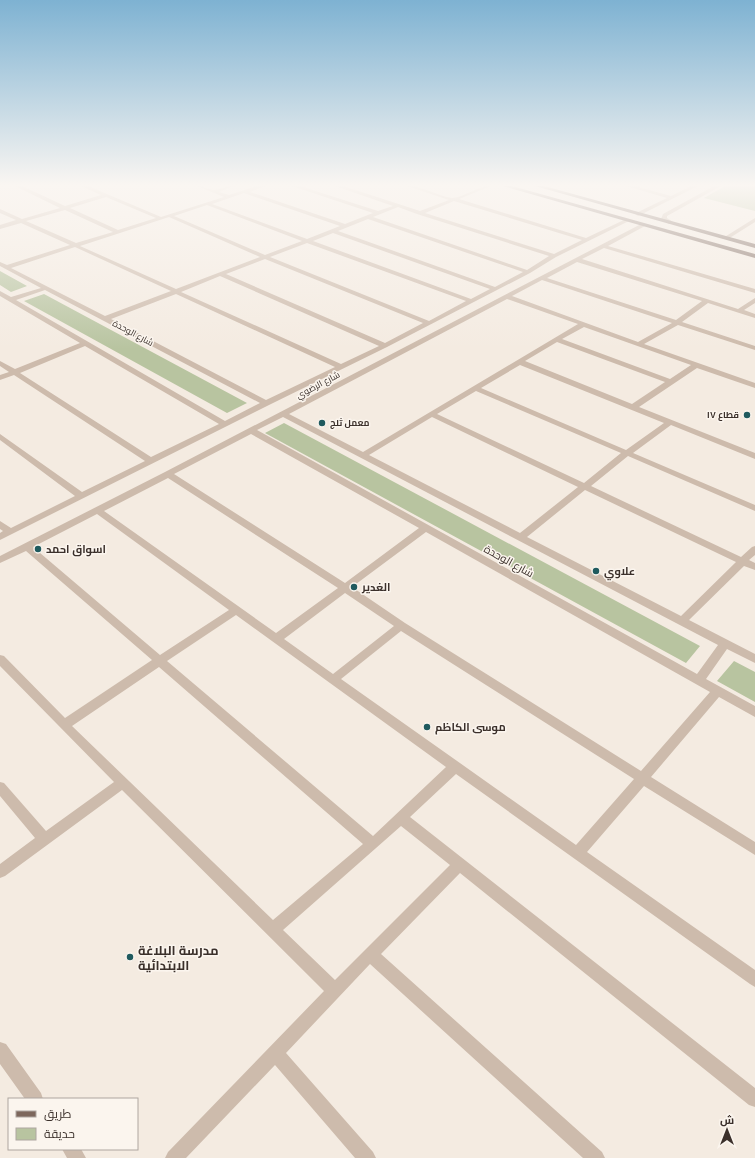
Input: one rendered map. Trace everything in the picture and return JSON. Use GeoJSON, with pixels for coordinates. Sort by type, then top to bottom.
{"type":"FeatureCollection","features":[{"type":"Feature","properties":{"kind":"main road"},"geometry":{"type":"LineString","coordinates":[[697,240],[755,256]]}},
{"type":"Feature","properties":{"kind":"main road"},"geometry":{"type":"LineString","coordinates":[[733,240],[755,246]]}},
{"type":"Feature","properties":{"kind":"street"},"geometry":{"type":"LineString","coordinates":[[63,240],[340,367]]}},
{"type":"Feature","properties":{"kind":"street"},"geometry":{"type":"LineString","coordinates":[[7,268],[94,240]]}},
{"type":"Feature","properties":{"kind":"street"},"geometry":{"type":"LineString","coordinates":[[226,240],[428,323]]}},
{"type":"Feature","properties":{"kind":"street"},"geometry":{"type":"LineString","coordinates":[[105,319],[308,240]]}},
{"type":"Feature","properties":{"kind":"street"},"geometry":{"type":"LineString","coordinates":[[308,240],[471,301]]}},
{"type":"Feature","properties":{"kind":"street"},"geometry":{"type":"LineString","coordinates":[[358,240],[495,289]]}},
{"type":"Feature","properties":{"kind":"street"},"geometry":{"type":"LineString","coordinates":[[433,240],[528,272]]}},
{"type":"Feature","properties":{"kind":"street"},"geometry":{"type":"LineString","coordinates":[[504,240],[554,256]]}},
{"type":"Feature","properties":{"kind":"street","name":"شارع الرضوي"},"geometry":{"type":"LineString","coordinates":[[0,537],[266,403],[385,346],[528,272],[554,256],[586,240]]}},
{"type":"Feature","properties":{"kind":"street","name":"شارع الرضوي"},"geometry":{"type":"LineString","coordinates":[[0,560],[284,414],[614,240]]}},
{"type":"Feature","properties":{"kind":"street"},"geometry":{"type":"LineString","coordinates":[[602,246],[755,291]]}},
{"type":"Feature","properties":{"kind":"street"},"geometry":{"type":"LineString","coordinates":[[578,260],[755,316]]}},
{"type":"Feature","properties":{"kind":"street","name":"شارع الوحدة"},"geometry":{"type":"LineString","coordinates":[[0,264],[266,403]]}},
{"type":"Feature","properties":{"kind":"street"},"geometry":{"type":"LineString","coordinates":[[220,274],[385,346]]}},
{"type":"Feature","properties":{"kind":"street"},"geometry":{"type":"LineString","coordinates":[[542,278],[755,348]]}},
{"type":"Feature","properties":{"kind":"street"},"geometry":{"type":"LineString","coordinates":[[11,299],[46,288]]}},
{"type":"Feature","properties":{"kind":"street"},"geometry":{"type":"LineString","coordinates":[[0,293],[225,424]]}},
{"type":"Feature","properties":{"kind":"street"},"geometry":{"type":"LineString","coordinates":[[508,297],[755,386]]}},
{"type":"Feature","properties":{"kind":"street"},"geometry":{"type":"LineString","coordinates":[[739,311],[755,300]]}},
{"type":"Feature","properties":{"kind":"street"},"geometry":{"type":"LineString","coordinates":[[639,344],[678,322],[707,301]]}},
{"type":"Feature","properties":{"kind":"street"},"geometry":{"type":"LineString","coordinates":[[457,308],[474,314]]}},
{"type":"Feature","properties":{"kind":"street"},"geometry":{"type":"LineString","coordinates":[[363,455],[583,324]]}},
{"type":"Feature","properties":{"kind":"street"},"geometry":{"type":"LineString","coordinates":[[557,340],[671,382]]}},
{"type":"Feature","properties":{"kind":"street"},"geometry":{"type":"LineString","coordinates":[[0,378],[86,343]]}},
{"type":"Feature","properties":{"kind":"street"},"geometry":{"type":"LineString","coordinates":[[520,362],[669,423],[755,456]]}},
{"type":"Feature","properties":{"kind":"street"},"geometry":{"type":"LineString","coordinates":[[0,363],[151,461]]}},
{"type":"Feature","properties":{"kind":"street"},"geometry":{"type":"LineString","coordinates":[[632,408],[696,365]]}},
{"type":"Feature","properties":{"kind":"street"},"geometry":{"type":"LineString","coordinates":[[476,388],[755,508]]}},
{"type":"Feature","properties":{"kind":"street"},"geometry":{"type":"LineString","coordinates":[[284,414],[755,659]]}},
{"type":"Feature","properties":{"kind":"street"},"geometry":{"type":"LineString","coordinates":[[431,414],[755,567]]}},
{"type":"Feature","properties":{"kind":"street"},"geometry":{"type":"LineString","coordinates":[[521,537],[627,453],[669,423]]}},
{"type":"Feature","properties":{"kind":"street","name":"شارع الوحدة"},"geometry":{"type":"LineString","coordinates":[[251,430],[755,712]]}},
{"type":"Feature","properties":{"kind":"street"},"geometry":{"type":"LineString","coordinates":[[0,436],[81,496]]}},
{"type":"Feature","properties":{"kind":"street"},"geometry":{"type":"LineString","coordinates":[[168,474],[346,588],[401,626],[755,849]]}},
{"type":"Feature","properties":{"kind":"street"},"geometry":{"type":"LineString","coordinates":[[97,510],[455,767],[755,979]]}},
{"type":"Feature","properties":{"kind":"street"},"geometry":{"type":"LineString","coordinates":[[0,524],[10,532]]}},
{"type":"Feature","properties":{"kind":"street"},"geometry":{"type":"LineString","coordinates":[[277,638],[426,528]]}},
{"type":"Feature","properties":{"kind":"street"},"geometry":{"type":"LineString","coordinates":[[26,546],[159,662],[373,844]]}},
{"type":"Feature","properties":{"kind":"street"},"geometry":{"type":"LineString","coordinates":[[682,621],[755,549]]}},
{"type":"Feature","properties":{"kind":"street"},"geometry":{"type":"LineString","coordinates":[[64,725],[236,609]]}},
{"type":"Feature","properties":{"kind":"street"},"geometry":{"type":"LineString","coordinates":[[334,679],[401,626]]}},
{"type":"Feature","properties":{"kind":"street"},"geometry":{"type":"LineString","coordinates":[[699,680],[725,643]]}},
{"type":"Feature","properties":{"kind":"street"},"geometry":{"type":"LineString","coordinates":[[1,662],[335,991]]}},
{"type":"Feature","properties":{"kind":"street"},"geometry":{"type":"LineString","coordinates":[[578,853],[718,691]]}},
{"type":"Feature","properties":{"kind":"street"},"geometry":{"type":"LineString","coordinates":[[273,930],[373,844],[455,767]]}},
{"type":"Feature","properties":{"kind":"street"},"geometry":{"type":"LineString","coordinates":[[0,872],[123,782]]}},
{"type":"Feature","properties":{"kind":"street"},"geometry":{"type":"LineString","coordinates":[[0,787],[45,840]]}},
{"type":"Feature","properties":{"kind":"street"},"geometry":{"type":"LineString","coordinates":[[401,818],[755,1099]]}},
{"type":"Feature","properties":{"kind":"street"},"geometry":{"type":"LineString","coordinates":[[174,1158],[370,954],[459,864]]}},
{"type":"Feature","properties":{"kind":"street"},"geometry":{"type":"LineString","coordinates":[[370,954],[596,1158]]}},
{"type":"Feature","properties":{"kind":"street"},"geometry":{"type":"LineString","coordinates":[[0,1050],[34,1098]]}},
{"type":"Feature","properties":{"kind":"street"},"geometry":{"type":"LineString","coordinates":[[275,1053],[366,1158]]}},
{"type":"Feature","properties":{"kind":"green space"},"geometry":{"type":"Polygon","coordinates":[[[0,271],[27,286],[11,292],[0,285],[0,271]]]}},
{"type":"Feature","properties":{"kind":"green space"},"geometry":{"type":"Polygon","coordinates":[[[44,294],[247,403],[227,413],[24,301],[44,294]]]}},
{"type":"Feature","properties":{"kind":"green space"},"geometry":{"type":"Polygon","coordinates":[[[284,423],[700,646],[686,663],[265,433],[284,423]]]}},
{"type":"Feature","properties":{"kind":"green space"},"geometry":{"type":"Polygon","coordinates":[[[734,661],[755,672],[755,702],[717,681],[734,661]]]}},
{"type":"Feature","properties":{"kind":"place","name":"قطاع ١٧"},"geometry":{"type":"Point","coordinates":[747,415]}},
{"type":"Feature","properties":{"kind":"place","name":"معمل ثلج"},"geometry":{"type":"Point","coordinates":[322,423]}},
{"type":"Feature","properties":{"kind":"place","name":"اسواق احمد"},"geometry":{"type":"Point","coordinates":[38,549]}},
{"type":"Feature","properties":{"kind":"place","name":"علاوي"},"geometry":{"type":"Point","coordinates":[596,571]}},
{"type":"Feature","properties":{"kind":"place","name":"الغدير"},"geometry":{"type":"Point","coordinates":[354,587]}},
{"type":"Feature","properties":{"kind":"place","name":"موسى الكاظم"},"geometry":{"type":"Point","coordinates":[427,727]}},
{"type":"Feature","properties":{"kind":"place","name":"مدرسة البلاغة الابتدائية"},"geometry":{"type":"Point","coordinates":[130,957]}}]}
